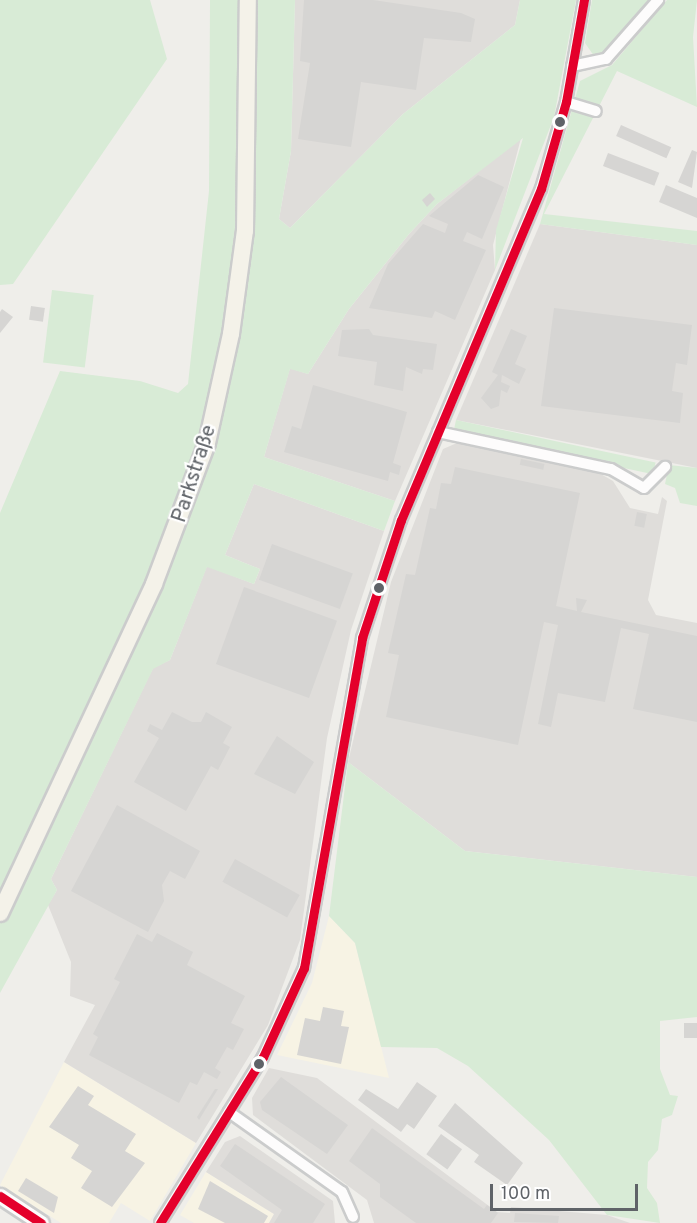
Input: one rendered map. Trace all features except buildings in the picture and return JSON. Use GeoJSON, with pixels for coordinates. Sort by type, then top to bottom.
{"type":"FeatureCollection","features":[{"type":"Feature","properties":{"kind":"main road","name":"Parkstraße"},"geometry":{"type":"LineString","coordinates":[[0,913],[154,584],[207,444],[231,334],[245,231],[248,0]]}},
{"type":"Feature","properties":{"kind":"street"},"geometry":{"type":"LineString","coordinates":[[160,1223],[280,1026],[304,968],[357,657],[390,550],[541,189],[566,102],[584,0]]}},
{"type":"Feature","properties":{"kind":"street"},"geometry":{"type":"LineString","coordinates":[[572,66],[606,59],[658,0]]}},
{"type":"Feature","properties":{"kind":"street"},"geometry":{"type":"LineString","coordinates":[[566,102],[596,111]]}},
{"type":"Feature","properties":{"kind":"street"},"geometry":{"type":"LineString","coordinates":[[438,432],[611,469],[644,488],[665,467]]}},
{"type":"Feature","properties":{"kind":"street"},"geometry":{"type":"LineString","coordinates":[[229,1112],[342,1192],[353,1218]]}},
{"type":"Feature","properties":{"kind":"street"},"geometry":{"type":"LineString","coordinates":[[0,1196],[41,1223]]}},
{"type":"Feature","properties":{"kind":"shaded area"},"geometry":{"type":"Polygon","coordinates":[[[295,0],[520,0],[515,25],[403,114],[290,228],[279,219],[291,151],[295,0]]]}},
{"type":"Feature","properties":{"kind":"shaded area"},"geometry":{"type":"Polygon","coordinates":[[[521,138],[493,245],[495,270],[395,501],[264,457],[290,368],[308,374],[349,309],[409,234],[437,204],[521,138]]]}},
{"type":"Feature","properties":{"kind":"shaded area"},"geometry":{"type":"Polygon","coordinates":[[[540,224],[697,245],[697,468],[456,420],[540,224]]]}},
{"type":"Feature","properties":{"kind":"shaded area"},"geometry":{"type":"Polygon","coordinates":[[[457,443],[599,473],[613,481],[630,508],[658,514],[662,497],[667,501],[648,600],[656,615],[697,623],[697,877],[465,851],[348,762],[391,582],[443,449],[457,443]]]}},
{"type":"Feature","properties":{"kind":"shaded area"},"geometry":{"type":"Polygon","coordinates":[[[254,484],[384,531],[351,630],[327,738],[300,940],[268,1025],[196,1143],[64,1062],[95,1005],[70,996],[71,962],[48,905],[57,890],[51,879],[153,668],[170,660],[207,566],[254,584],[260,569],[225,555],[254,484]]]}},
{"type":"Feature","properties":{"kind":"shaded area"},"geometry":{"type":"Polygon","coordinates":[[[329,916],[355,943],[389,1078],[277,1055],[312,983],[329,916]]]}},
{"type":"Feature","properties":{"kind":"shaded area"},"geometry":{"type":"Polygon","coordinates":[[[64,1062],[196,1143],[150,1221],[121,1203],[109,1223],[61,1223],[0,1185],[64,1062]]]}},
{"type":"Feature","properties":{"kind":"shaded area"},"geometry":{"type":"Polygon","coordinates":[[[269,1068],[317,1078],[497,1212],[510,1213],[511,1207],[607,1215],[630,1223],[374,1223],[367,1200],[253,1115],[252,1098],[269,1068]]]}},
{"type":"Feature","properties":{"kind":"shaded area"},"geometry":{"type":"Polygon","coordinates":[[[240,1136],[333,1201],[335,1223],[269,1223],[274,1214],[206,1172],[225,1142],[240,1136]]]}},
{"type":"Feature","properties":{"kind":"shaded area"},"geometry":{"type":"Polygon","coordinates":[[[206,1172],[274,1214],[269,1223],[194,1223],[180,1215],[206,1172]]]}},
{"type":"Feature","properties":{"kind":"green space"},"geometry":{"type":"Polygon","coordinates":[[[0,0],[150,0],[167,59],[13,284],[0,285],[0,0]]]}},
{"type":"Feature","properties":{"kind":"green space"},"geometry":{"type":"Polygon","coordinates":[[[210,0],[295,0],[291,151],[279,219],[290,228],[403,114],[515,25],[520,0],[576,0],[554,117],[495,270],[496,230],[523,138],[437,204],[409,234],[349,309],[308,374],[290,369],[264,457],[395,501],[384,531],[254,484],[225,555],[260,569],[254,584],[207,567],[170,660],[153,669],[51,879],[57,890],[0,993],[0,513],[60,371],[140,381],[178,393],[188,384],[209,191],[210,0]]]}},
{"type":"Feature","properties":{"kind":"green space"},"geometry":{"type":"Polygon","coordinates":[[[592,0],[649,0],[607,50],[594,56],[585,43],[592,0]]]}},
{"type":"Feature","properties":{"kind":"green space"},"geometry":{"type":"Polygon","coordinates":[[[667,0],[697,0],[693,37],[697,107],[617,71],[544,214],[697,231],[697,245],[540,224],[580,81],[612,65],[667,0]]]}},
{"type":"Feature","properties":{"kind":"green space"},"geometry":{"type":"Polygon","coordinates":[[[52,290],[94,295],[85,368],[43,362],[52,290]]]}},
{"type":"Feature","properties":{"kind":"green space"},"geometry":{"type":"Polygon","coordinates":[[[456,420],[656,462],[653,474],[454,432],[456,420]]]}},
{"type":"Feature","properties":{"kind":"green space"},"geometry":{"type":"Polygon","coordinates":[[[669,465],[697,468],[697,506],[680,503],[675,488],[665,484],[669,465]]]}},
{"type":"Feature","properties":{"kind":"green space"},"geometry":{"type":"Polygon","coordinates":[[[348,762],[465,851],[697,877],[697,1017],[660,1021],[660,1069],[670,1095],[678,1096],[672,1115],[662,1119],[658,1150],[648,1162],[647,1188],[657,1203],[660,1223],[607,1215],[549,1140],[468,1066],[437,1048],[381,1047],[355,943],[329,916],[348,762]]]}},
{"type":"Feature","properties":{"kind":"transit line"},"geometry":{"type":"LineString","coordinates":[[160,1223],[263,1057],[304,968],[362,638],[401,520],[541,189],[566,102],[584,0]]}},
{"type":"Feature","properties":{"kind":"transit line"},"geometry":{"type":"LineString","coordinates":[[0,1196],[41,1223]]}}]}
